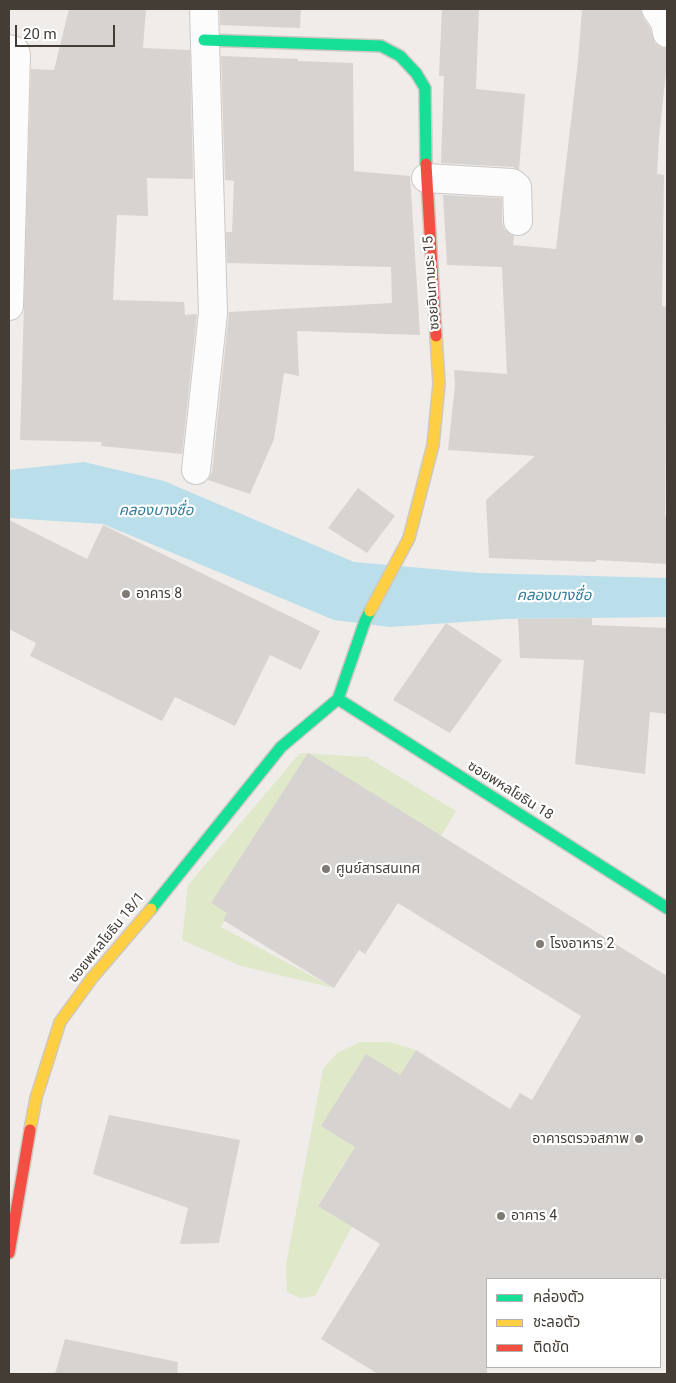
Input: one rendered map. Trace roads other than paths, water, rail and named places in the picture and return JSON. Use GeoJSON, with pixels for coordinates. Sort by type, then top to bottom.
{"type":"FeatureCollection","features":[{"type":"Feature","properties":{"kind":"street"},"geometry":{"type":"LineString","coordinates":[[196,470],[212,313],[204,9]]}},
{"type":"Feature","properties":{"kind":"street"},"geometry":{"type":"LineString","coordinates":[[656,9],[665,22],[667,33]]}},
{"type":"Feature","properties":{"kind":"street","name":"ซอยอินทามระ 15"},"geometry":{"type":"LineString","coordinates":[[204,40],[381,46],[400,56],[416,73],[425,88],[426,178],[439,384],[433,445],[409,538],[366,621],[338,699]]}},
{"type":"Feature","properties":{"kind":"street"},"geometry":{"type":"LineString","coordinates":[[9,49],[15,51],[16,55],[9,306]]}},
{"type":"Feature","properties":{"kind":"street"},"geometry":{"type":"LineString","coordinates":[[426,178],[499,181],[516,185],[518,222]]}},
{"type":"Feature","properties":{"kind":"street","name":"ซอยพหลโยธิน 18"},"geometry":{"type":"LineString","coordinates":[[338,699],[667,908]]}},
{"type":"Feature","properties":{"kind":"street","name":"ซอยพหลโยธิน 18/1"},"geometry":{"type":"LineString","coordinates":[[9,1253],[36,1098],[60,1022],[92,978],[130,935],[281,747],[338,699]]}},
{"type":"Feature","properties":{"kind":"water","name":"คลองบางซื่อ"},"geometry":{"type":"Polygon","coordinates":[[[84,462],[164,481],[354,562],[478,573],[667,578],[667,617],[505,619],[390,627],[334,620],[103,524],[9,518],[9,470],[84,462]]]}},
{"type":"Feature","properties":{"kind":"place","name":"อาคาร 8"},"geometry":{"type":"Point","coordinates":[126,594]}},
{"type":"Feature","properties":{"kind":"place","name":"ศูนย์สารสนเทศ"},"geometry":{"type":"Point","coordinates":[326,869]}},
{"type":"Feature","properties":{"kind":"place","name":"โรงอาหาร 2"},"geometry":{"type":"Point","coordinates":[540,944]}},
{"type":"Feature","properties":{"kind":"place","name":"อาคารตรวจสภาพ"},"geometry":{"type":"Point","coordinates":[639,1139]}},
{"type":"Feature","properties":{"kind":"place","name":"อาคาร 4"},"geometry":{"type":"Point","coordinates":[501,1216]}}]}
